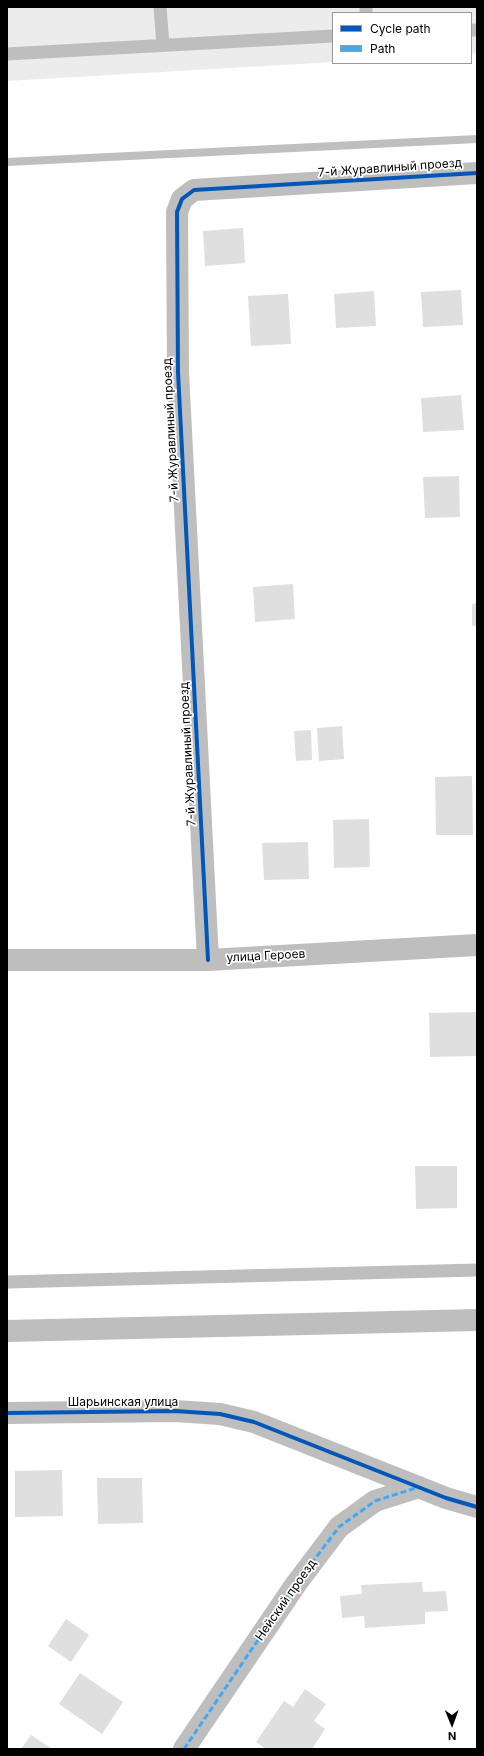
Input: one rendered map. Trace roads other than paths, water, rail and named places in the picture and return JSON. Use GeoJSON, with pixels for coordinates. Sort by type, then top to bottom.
{"type":"FeatureCollection","features":[{"type":"Feature","properties":{"kind":"street","name":"7-й Журавлиный проезд"},"geometry":{"type":"LineString","coordinates":[[208,960],[178,372],[177,212],[182,199],[194,190],[477,173]]}},
{"type":"Feature","properties":{"kind":"street","name":"улица Героев"},"geometry":{"type":"LineString","coordinates":[[7,960],[208,960],[477,945]]}},
{"type":"Feature","properties":{"kind":"street"},"geometry":{"type":"LineString","coordinates":[[7,1331],[477,1320]]}},
{"type":"Feature","properties":{"kind":"street","name":"Шарьинская улица"},"geometry":{"type":"LineString","coordinates":[[7,1413],[175,1411],[220,1414],[254,1422],[446,1498],[477,1507]]}},
{"type":"Feature","properties":{"kind":"street","name":"Нейский проезд"},"geometry":{"type":"LineString","coordinates":[[184,1749],[296,1584],[338,1527],[375,1501],[419,1487]]}},
{"type":"Feature","properties":{"kind":"lane"},"geometry":{"type":"LineString","coordinates":[[160,7],[163,45]]}},
{"type":"Feature","properties":{"kind":"lane"},"geometry":{"type":"LineString","coordinates":[[7,54],[332,36]]}},
{"type":"Feature","properties":{"kind":"lane"},"geometry":{"type":"LineString","coordinates":[[7,1282],[477,1270]]}},
{"type":"Feature","properties":{"kind":"waterway"},"geometry":{"type":"LineString","coordinates":[[7,162],[477,139]]}}]}
